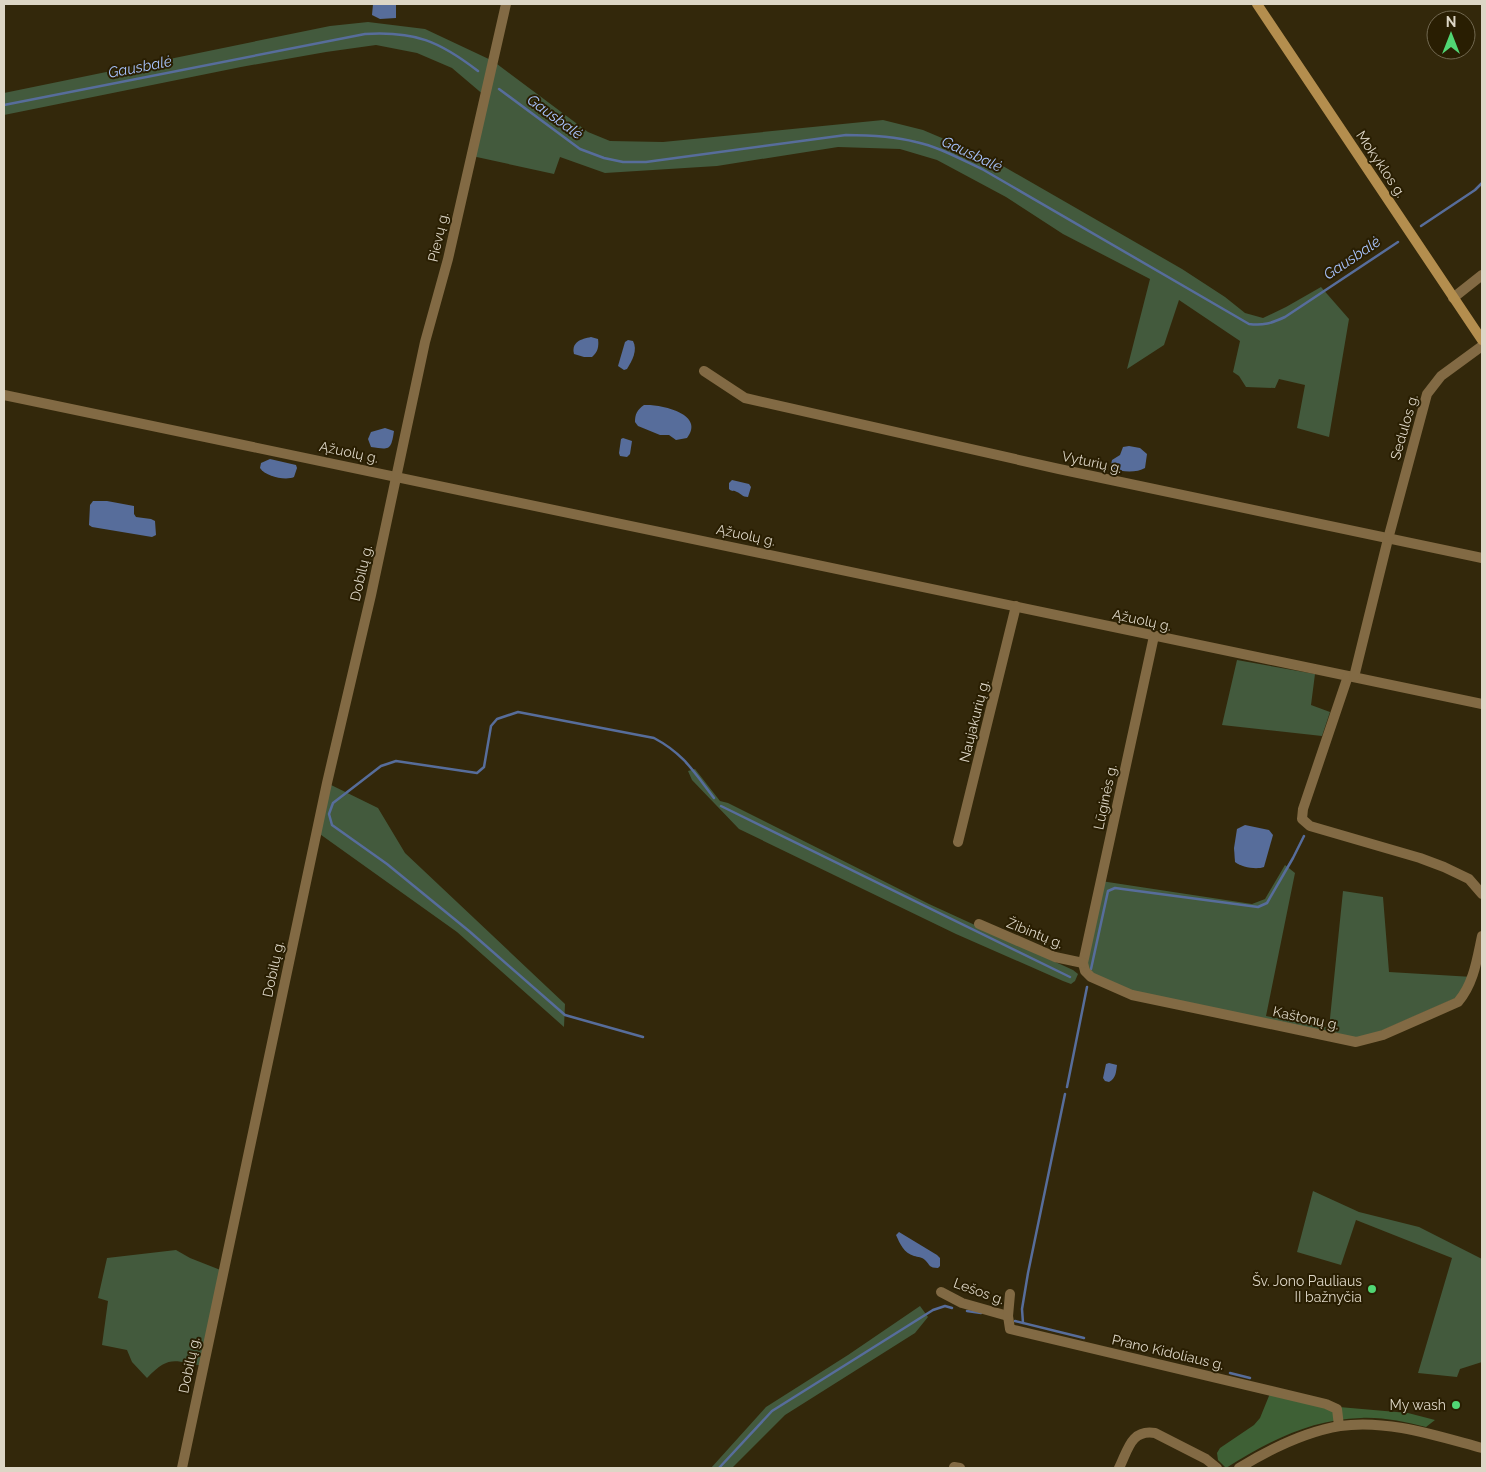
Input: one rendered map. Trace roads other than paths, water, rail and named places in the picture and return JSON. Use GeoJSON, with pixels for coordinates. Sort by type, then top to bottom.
{"type":"FeatureCollection","features":[{"type":"Feature","properties":{"kind":"main road","name":"Mokyklos g."},"geometry":{"type":"LineString","coordinates":[[1257,4],[1482,339]]}},
{"type":"Feature","properties":{"kind":"street","name":"Pievų g."},"geometry":{"type":"LineString","coordinates":[[397,476],[425,342],[450,250],[506,4]]}},
{"type":"Feature","properties":{"kind":"street"},"geometry":{"type":"LineString","coordinates":[[1453,298],[1482,275]]}},
{"type":"Feature","properties":{"kind":"street","name":"Sedulos g."},"geometry":{"type":"LineString","coordinates":[[1351,676],[1427,394],[1441,376],[1482,339]]}},
{"type":"Feature","properties":{"kind":"street","name":"Vyturių g."},"geometry":{"type":"LineString","coordinates":[[704,372],[746,398],[1059,469],[1482,558]]}},
{"type":"Feature","properties":{"kind":"street","name":"Ąžuolų g."},"geometry":{"type":"LineString","coordinates":[[4,395],[1482,704]]}},
{"type":"Feature","properties":{"kind":"street","name":"Dobilų g."},"geometry":{"type":"LineString","coordinates":[[182,1468],[316,832],[397,476]]}},
{"type":"Feature","properties":{"kind":"street","name":"Naujakurių g."},"geometry":{"type":"LineString","coordinates":[[958,842],[1016,606]]}},
{"type":"Feature","properties":{"kind":"street","name":"Lūginės g."},"geometry":{"type":"LineString","coordinates":[[1083,963],[1154,636]]}},
{"type":"Feature","properties":{"kind":"street"},"geometry":{"type":"LineString","coordinates":[[1351,676],[1303,809],[1302,819],[1310,826],[1420,858],[1458,873],[1469,879],[1482,894]]}},
{"type":"Feature","properties":{"kind":"street","name":"Žibintų g."},"geometry":{"type":"LineString","coordinates":[[979,924],[1055,957],[1083,963]]}},
{"type":"Feature","properties":{"kind":"street","name":"Kaštonų g."},"geometry":{"type":"LineString","coordinates":[[1083,963],[1085,971],[1090,977],[1132,995],[1356,1042],[1383,1035],[1458,1002],[1465,994],[1473,977],[1482,936]]}},
{"type":"Feature","properties":{"kind":"street","name":"Lešos g."},"geometry":{"type":"LineString","coordinates":[[941,1292],[962,1303],[1008,1316]]}},
{"type":"Feature","properties":{"kind":"street"},"geometry":{"type":"LineString","coordinates":[[1008,1316],[1010,1294]]}},
{"type":"Feature","properties":{"kind":"street","name":"Prano Kidoliaus g."},"geometry":{"type":"LineString","coordinates":[[1008,1316],[1010,1329],[1326,1404],[1337,1409],[1339,1426]]}},
{"type":"Feature","properties":{"kind":"street"},"geometry":{"type":"LineString","coordinates":[[1239,1468],[1284,1443],[1314,1432],[1339,1426],[1369,1425],[1399,1428],[1482,1448]]}},
{"type":"Feature","properties":{"kind":"street"},"geometry":{"type":"LineString","coordinates":[[1119,1468],[1134,1438],[1141,1433],[1148,1432],[1156,1433],[1206,1459],[1217,1468]]}},
{"type":"Feature","properties":{"kind":"water"},"geometry":{"type":"Polygon","coordinates":[[[373,4],[396,4],[396,18],[380,19],[372,15],[373,4]]]}},
{"type":"Feature","properties":{"kind":"water"},"geometry":{"type":"Polygon","coordinates":[[[591,337],[598,339],[598,349],[592,357],[574,354],[575,344],[580,340],[591,337]]]}},
{"type":"Feature","properties":{"kind":"water"},"geometry":{"type":"Polygon","coordinates":[[[628,340],[633,341],[635,352],[629,366],[624,370],[618,366],[625,342],[628,340]]]}},
{"type":"Feature","properties":{"kind":"water"},"geometry":{"type":"Polygon","coordinates":[[[644,405],[661,406],[679,412],[686,417],[691,423],[691,430],[687,438],[676,440],[669,435],[660,435],[638,426],[635,422],[636,414],[644,405]]]}},
{"type":"Feature","properties":{"kind":"water"},"geometry":{"type":"Polygon","coordinates":[[[385,428],[394,431],[389,447],[371,447],[368,439],[371,432],[385,428]]]}},
{"type":"Feature","properties":{"kind":"water"},"geometry":{"type":"Polygon","coordinates":[[[621,439],[632,441],[630,454],[627,457],[620,456],[619,453],[621,439]]]}},
{"type":"Feature","properties":{"kind":"water"},"geometry":{"type":"Polygon","coordinates":[[[1123,447],[1140,448],[1147,454],[1145,468],[1129,472],[1113,469],[1111,465],[1112,460],[1120,455],[1123,447]]]}},
{"type":"Feature","properties":{"kind":"water"},"geometry":{"type":"Polygon","coordinates":[[[270,459],[296,465],[294,477],[281,478],[263,471],[260,468],[261,463],[270,459]]]}},
{"type":"Feature","properties":{"kind":"water"},"geometry":{"type":"Polygon","coordinates":[[[732,480],[749,484],[751,487],[748,497],[729,489],[729,483],[732,480]]]}},
{"type":"Feature","properties":{"kind":"water"},"geometry":{"type":"Polygon","coordinates":[[[93,501],[107,501],[134,506],[136,517],[155,521],[156,535],[152,537],[92,527],[89,525],[90,505],[93,501]]]}},
{"type":"Feature","properties":{"kind":"water"},"geometry":{"type":"Polygon","coordinates":[[[1245,825],[1269,830],[1273,835],[1264,867],[1249,868],[1235,862],[1234,848],[1237,829],[1245,825]]]}},
{"type":"Feature","properties":{"kind":"water"},"geometry":{"type":"Polygon","coordinates":[[[1106,1064],[1117,1065],[1114,1077],[1109,1082],[1103,1078],[1106,1064]]]}},
{"type":"Feature","properties":{"kind":"water"},"geometry":{"type":"Polygon","coordinates":[[[899,1232],[937,1255],[940,1258],[940,1266],[938,1268],[930,1266],[923,1258],[908,1253],[896,1235],[899,1232]]]}},
{"type":"Feature","properties":{"kind":"waterway","name":"Gausbalė"},"geometry":{"type":"LineString","coordinates":[[4,105],[365,34],[398,34],[426,40],[451,52],[478,71]]}},
{"type":"Feature","properties":{"kind":"waterway","name":"Gausbalė"},"geometry":{"type":"LineString","coordinates":[[499,89],[580,149],[604,158],[623,162],[646,162],[846,135],[890,137],[925,144],[982,169],[1249,324],[1267,324],[1285,317],[1398,242]]}},
{"type":"Feature","properties":{"kind":"waterway","name":"Gausbalė"},"geometry":{"type":"LineString","coordinates":[[1421,226],[1475,190],[1482,183]]}},
{"type":"Feature","properties":{"kind":"waterway"},"geometry":{"type":"LineString","coordinates":[[643,1037],[565,1015],[469,931],[387,864],[332,825],[329,814],[333,803],[381,766],[396,761],[477,773],[484,767],[491,726],[497,719],[518,712],[654,738],[681,757],[714,798]]}},
{"type":"Feature","properties":{"kind":"waterway"},"geometry":{"type":"LineString","coordinates":[[721,806],[1070,977]]}},
{"type":"Feature","properties":{"kind":"waterway"},"geometry":{"type":"LineString","coordinates":[[1091,969],[1108,891],[1115,888],[1258,907],[1267,903],[1304,836]]}},
{"type":"Feature","properties":{"kind":"waterway"},"geometry":{"type":"LineString","coordinates":[[1067,1087],[1087,987]]}},
{"type":"Feature","properties":{"kind":"waterway"},"geometry":{"type":"LineString","coordinates":[[1023,1323],[1022,1309],[1028,1273],[1065,1094]]}},
{"type":"Feature","properties":{"kind":"waterway"},"geometry":{"type":"LineString","coordinates":[[719,1468],[772,1411],[933,1310],[945,1306],[952,1308]]}},
{"type":"Feature","properties":{"kind":"waterway"},"geometry":{"type":"LineString","coordinates":[[967,1311],[981,1313]]}},
{"type":"Feature","properties":{"kind":"waterway"},"geometry":{"type":"LineString","coordinates":[[1015,1321],[1084,1338]]}},
{"type":"Feature","properties":{"kind":"waterway"},"geometry":{"type":"LineString","coordinates":[[1230,1373],[1250,1378]]}},
{"type":"Feature","properties":{"kind":"place","name":"Šv. Jono Pauliaus II bažnyčia"},"geometry":{"type":"Point","coordinates":[1372,1289]}},
{"type":"Feature","properties":{"kind":"place","name":"My wash"},"geometry":{"type":"Point","coordinates":[1456,1405]}}]}
